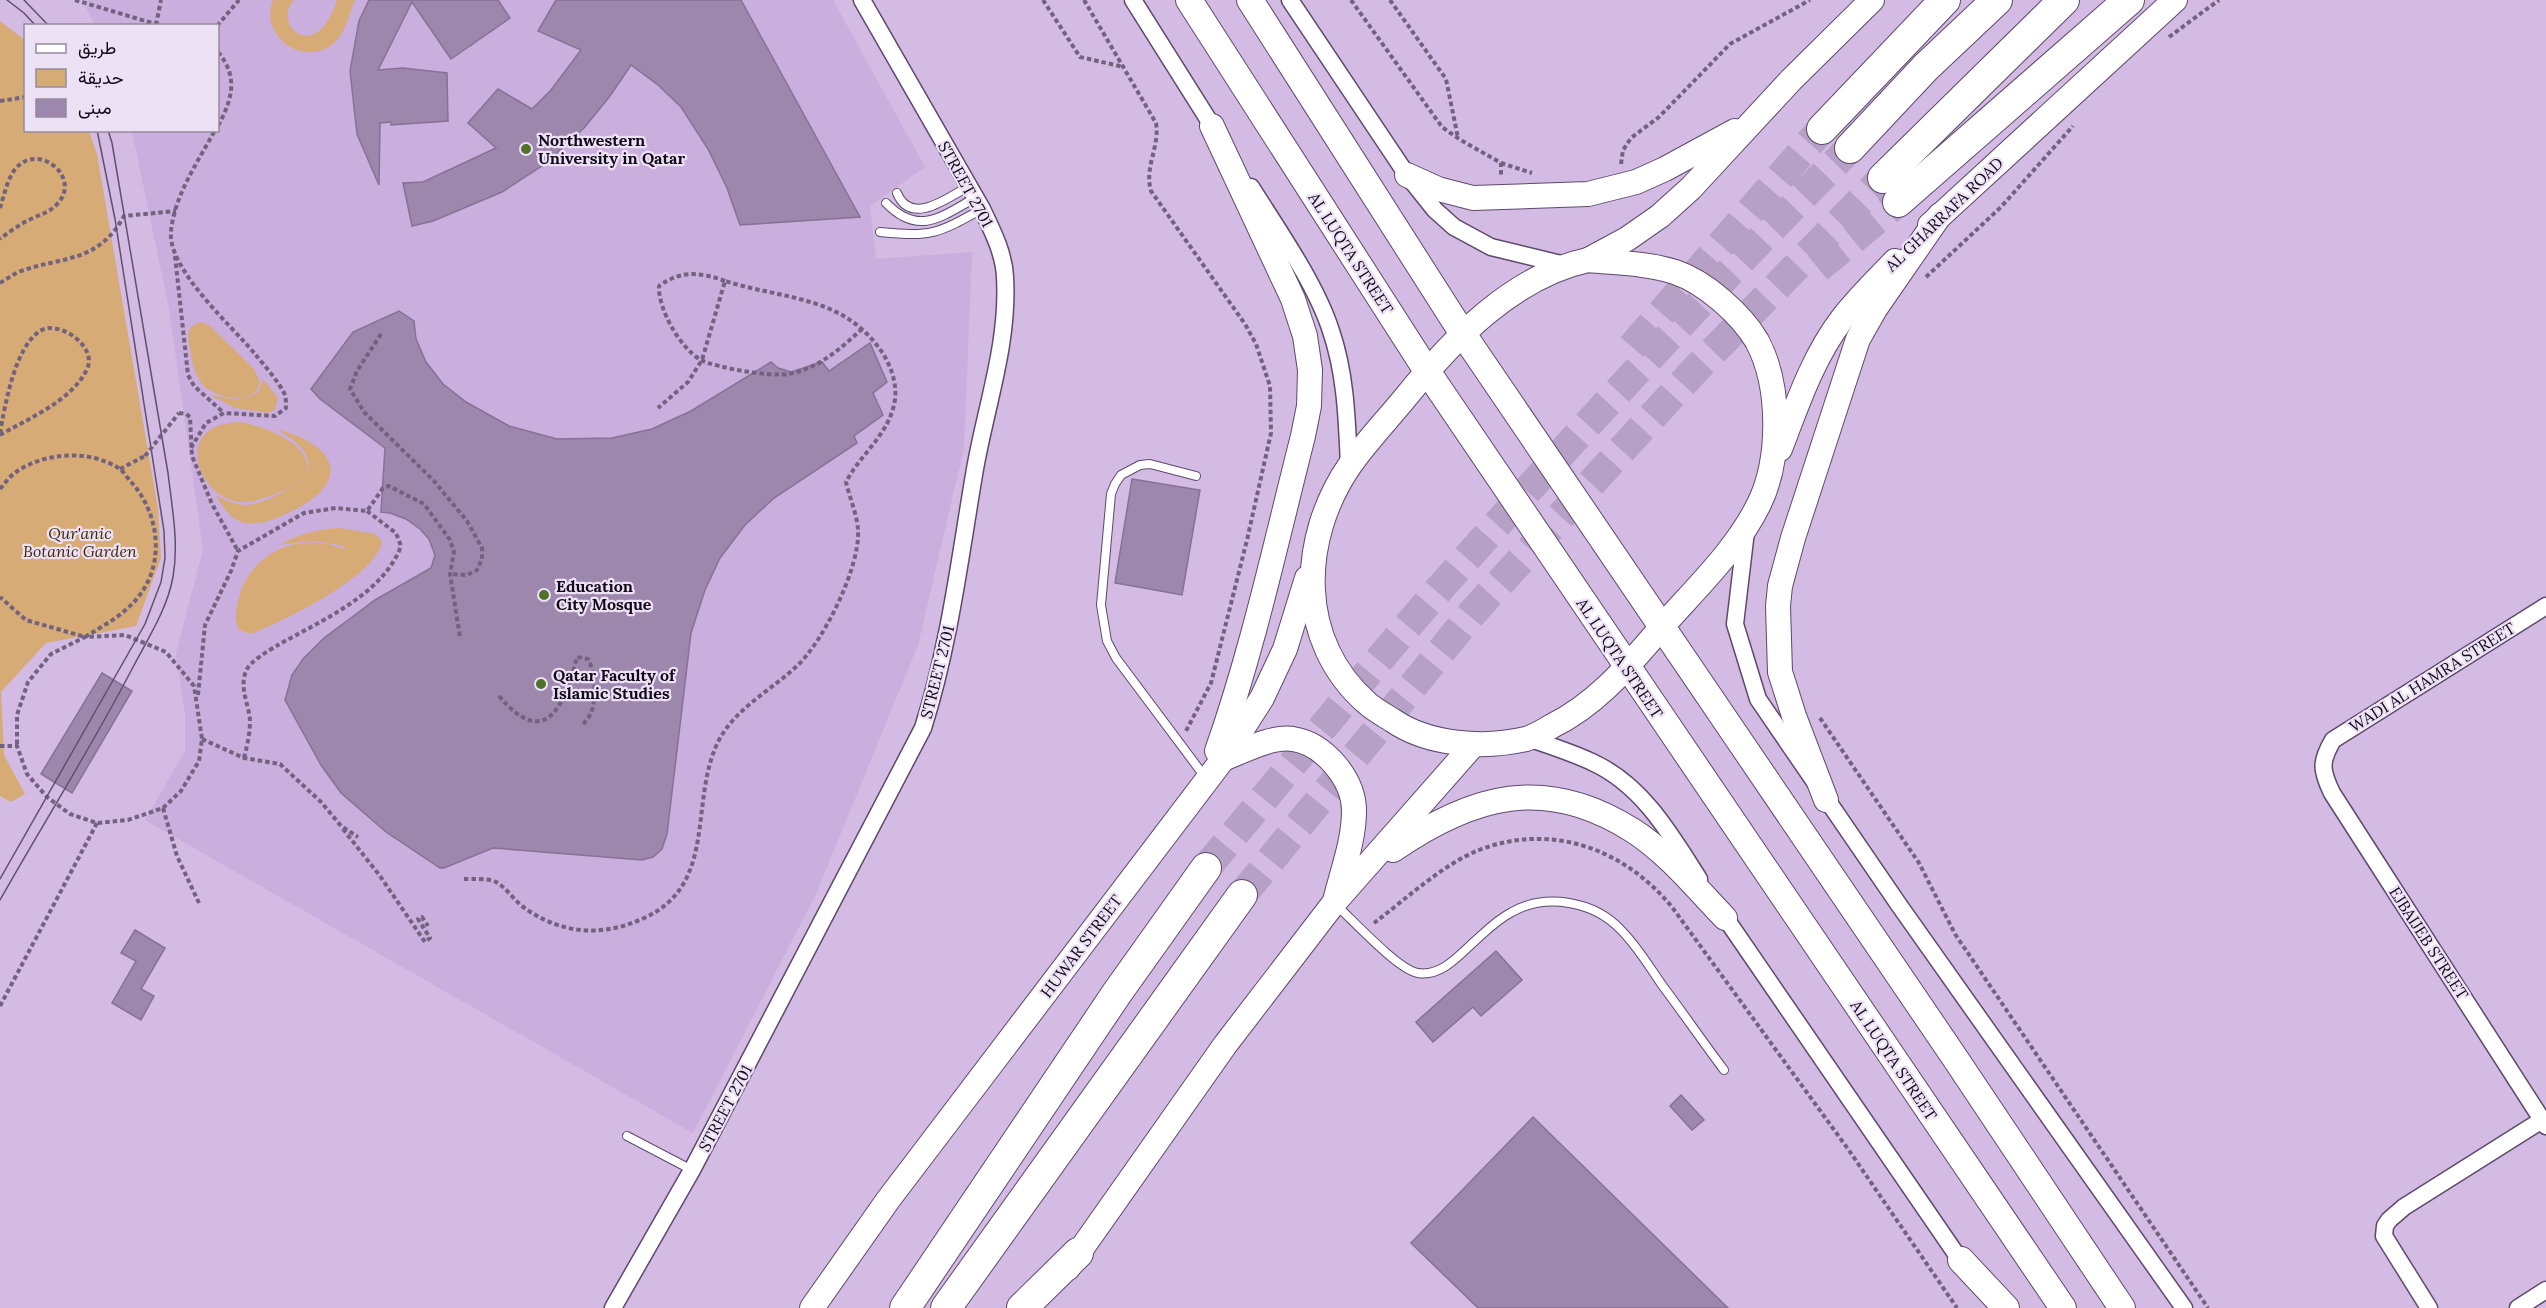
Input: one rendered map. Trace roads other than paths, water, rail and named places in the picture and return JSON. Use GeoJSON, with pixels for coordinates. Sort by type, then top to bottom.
{"type":"FeatureCollection","features":[{"type":"Feature","properties":{"kind":"highway"},"geometry":{"type":"LineString","coordinates":[[1822,129],[1945,0]]}},
{"type":"Feature","properties":{"kind":"highway"},"geometry":{"type":"LineString","coordinates":[[1850,148],[1926,68],[1997,0]]}},
{"type":"Feature","properties":{"kind":"highway"},"geometry":{"type":"LineString","coordinates":[[2064,0],[1891,190],[2129,0]]}},
{"type":"Feature","properties":{"kind":"highway"},"geometry":{"type":"LineString","coordinates":[[904,1308],[1117,993],[1206,868]]}},
{"type":"Feature","properties":{"kind":"highway"},"geometry":{"type":"LineString","coordinates":[[946,1308],[1242,895]]}},
{"type":"Feature","properties":{"kind":"highway"},"geometry":{"type":"LineString","coordinates":[[1022,1308],[1078,1253]]}},
{"type":"Feature","properties":{"kind":"main road","name":"AL LUQTA STREET"},"geometry":{"type":"LineString","coordinates":[[1189,0],[1427,371],[2063,1308]]}},
{"type":"Feature","properties":{"kind":"main road"},"geometry":{"type":"LineString","coordinates":[[1250,0],[1463,334],[1949,1048],[2122,1308]]}},
{"type":"Feature","properties":{"kind":"main road"},"geometry":{"type":"LineString","coordinates":[[1577,263],[1627,239],[1660,216],[1691,188],[1753,121],[1872,0]]}},
{"type":"Feature","properties":{"kind":"main road","name":"AL GHARRAFA ROAD"},"geometry":{"type":"LineString","coordinates":[[1529,738],[1565,720],[1598,696],[1627,668],[1713,570],[1746,527],[1760,503],[1807,383],[1833,332],[1862,295],[1940,214],[2175,0]]}},
{"type":"Feature","properties":{"kind":"main road"},"geometry":{"type":"LineString","coordinates":[[1407,175],[1455,195],[1473,198],[1588,194],[1636,182],[1665,169],[1753,121]]}},
{"type":"Feature","properties":{"kind":"main road"},"geometry":{"type":"LineString","coordinates":[[1207,779],[1233,705],[1283,514],[1309,406],[1310,370],[1305,336],[1293,299],[1212,126]]}},
{"type":"Feature","properties":{"kind":"main road"},"geometry":{"type":"LineString","coordinates":[[1826,800],[1780,672],[1778,606],[1780,586],[1793,538],[1858,339],[1875,309],[1940,214]]}},
{"type":"Feature","properties":{"kind":"main road"},"geometry":{"type":"LineString","coordinates":[[1577,263],[1640,264],[1676,272],[1706,286],[1732,311],[1757,341],[1772,381],[1775,413],[1772,471]]}},
{"type":"Feature","properties":{"kind":"main road","name":"HUWAR STREET"},"geometry":{"type":"LineString","coordinates":[[812,1308],[888,1200],[1223,759],[1262,698],[1285,649],[1324,515],[1348,467],[1427,371],[1463,334],[1493,309],[1528,285],[1577,263]]}},
{"type":"Feature","properties":{"kind":"main road"},"geometry":{"type":"LineString","coordinates":[[1311,564],[1313,603],[1323,641],[1342,675],[1368,704],[1400,725],[1436,739],[1474,744],[1529,738]]}},
{"type":"Feature","properties":{"kind":"main road"},"geometry":{"type":"LineString","coordinates":[[1223,759],[1269,742],[1293,739],[1315,748],[1334,764],[1348,785],[1354,809],[1353,828],[1334,903]]}},
{"type":"Feature","properties":{"kind":"main road"},"geometry":{"type":"LineString","coordinates":[[1041,1308],[1225,1045],[1334,903],[1369,866],[1474,744]]}},
{"type":"Feature","properties":{"kind":"main road"},"geometry":{"type":"LineString","coordinates":[[1369,866],[1414,835],[1457,813],[1489,801],[1525,796],[1560,800],[1594,810],[1633,830],[1668,859],[1725,918]]}},
{"type":"Feature","properties":{"kind":"main road"},"geometry":{"type":"LineString","coordinates":[[1961,1260],[2006,1308]]}},
{"type":"Feature","properties":{"kind":"street","name":"STREET 2701"},"geometry":{"type":"LineString","coordinates":[[613,1308],[692,1170],[923,728],[937,684],[957,585],[975,468],[997,373],[1006,306],[1005,274],[998,242],[862,0]]}},
{"type":"Feature","properties":{"kind":"street"},"geometry":{"type":"LineString","coordinates":[[1133,0],[1311,287],[1331,330],[1342,376],[1347,411],[1348,467]]}},
{"type":"Feature","properties":{"kind":"street"},"geometry":{"type":"LineString","coordinates":[[1290,0],[1407,175],[1435,210],[1454,227],[1491,247],[1577,263]]}},
{"type":"Feature","properties":{"kind":"street"},"geometry":{"type":"LineString","coordinates":[[1746,527],[1736,624],[1758,699],[1826,800],[2184,1308]]}},
{"type":"Feature","properties":{"kind":"street","name":"WADI AL HAMRA STREET"},"geometry":{"type":"LineString","coordinates":[[2324,756],[2333,740],[2353,726],[2546,606]]}},
{"type":"Feature","properties":{"kind":"street"},"geometry":{"type":"LineString","coordinates":[[1529,738],[1594,763],[1622,779],[1648,804],[1992,1308]]}},
{"type":"Feature","properties":{"kind":"street","name":"EJBAIJEB STREET"},"geometry":{"type":"LineString","coordinates":[[2324,756],[2323,775],[2332,793],[2544,1123]]}},
{"type":"Feature","properties":{"kind":"street"},"geometry":{"type":"LineString","coordinates":[[2429,1308],[2384,1236],[2385,1226],[2404,1208],[2544,1123]]}},
{"type":"Feature","properties":{"kind":"street"},"geometry":{"type":"LineString","coordinates":[[2518,1308],[2546,1290]]}},
{"type":"Feature","properties":{"kind":"lane"},"geometry":{"type":"LineString","coordinates":[[897,193],[907,206],[922,209],[975,198]]}},
{"type":"Feature","properties":{"kind":"lane"},"geometry":{"type":"LineString","coordinates":[[886,203],[904,218],[923,222],[941,216],[975,198]]}},
{"type":"Feature","properties":{"kind":"lane"},"geometry":{"type":"LineString","coordinates":[[880,232],[913,235],[936,233],[975,198]]}},
{"type":"Feature","properties":{"kind":"lane"},"geometry":{"type":"LineString","coordinates":[[1196,476],[1150,464],[1140,465],[1121,475],[1111,494],[1101,604],[1107,641],[1116,658],[1207,779]]}},
{"type":"Feature","properties":{"kind":"lane"},"geometry":{"type":"LineString","coordinates":[[1334,903],[1399,963],[1418,973],[1428,974],[1447,965],[1500,919],[1514,911],[1544,902],[1560,902],[1592,909],[1607,918],[1631,941],[1724,1070]]}},
{"type":"Feature","properties":{"kind":"lane"},"geometry":{"type":"LineString","coordinates":[[627,1136],[692,1170]]}},
{"type":"Feature","properties":{"kind":"tunnel"},"geometry":{"type":"LineString","coordinates":[[1632,347],[1822,129]]}},
{"type":"Feature","properties":{"kind":"tunnel"},"geometry":{"type":"LineString","coordinates":[[1206,868],[1383,655],[1493,529],[1695,309],[1850,148]]}},
{"type":"Feature","properties":{"kind":"tunnel"},"geometry":{"type":"LineString","coordinates":[[1242,895],[1474,611],[1695,370],[1883,178]]}},
{"type":"Feature","properties":{"kind":"tunnel"},"geometry":{"type":"LineString","coordinates":[[1818,268],[1898,202]]}},
{"type":"Feature","properties":{"kind":"tram line"},"geometry":{"type":"LineString","coordinates":[[7,0],[34,24]]}},
{"type":"Feature","properties":{"kind":"tram line"},"geometry":{"type":"LineString","coordinates":[[24,0],[47,24]]}},
{"type":"Feature","properties":{"kind":"tram line"},"geometry":{"type":"LineString","coordinates":[[0,879],[145,624],[161,582],[165,558],[164,531],[115,219],[97,132]]}},
{"type":"Feature","properties":{"kind":"tram line"},"geometry":{"type":"LineString","coordinates":[[0,900],[150,636],[166,601],[175,564],[175,538],[168,473],[109,132]]}},
{"type":"Feature","properties":{"kind":"place","name":"Northwestern University in Qatar"},"geometry":{"type":"Point","coordinates":[526,149]}},
{"type":"Feature","properties":{"kind":"place","name":"Education City Mosque"},"geometry":{"type":"Point","coordinates":[544,595]}},
{"type":"Feature","properties":{"kind":"place","name":"Qatar Faculty of Islamic Studies"},"geometry":{"type":"Point","coordinates":[541,684]}},
{"type":"Feature","properties":{"kind":"park label","name":"Qur'anic Botanic Garden"},"geometry":{"type":"Point","coordinates":[80,542]}}]}
